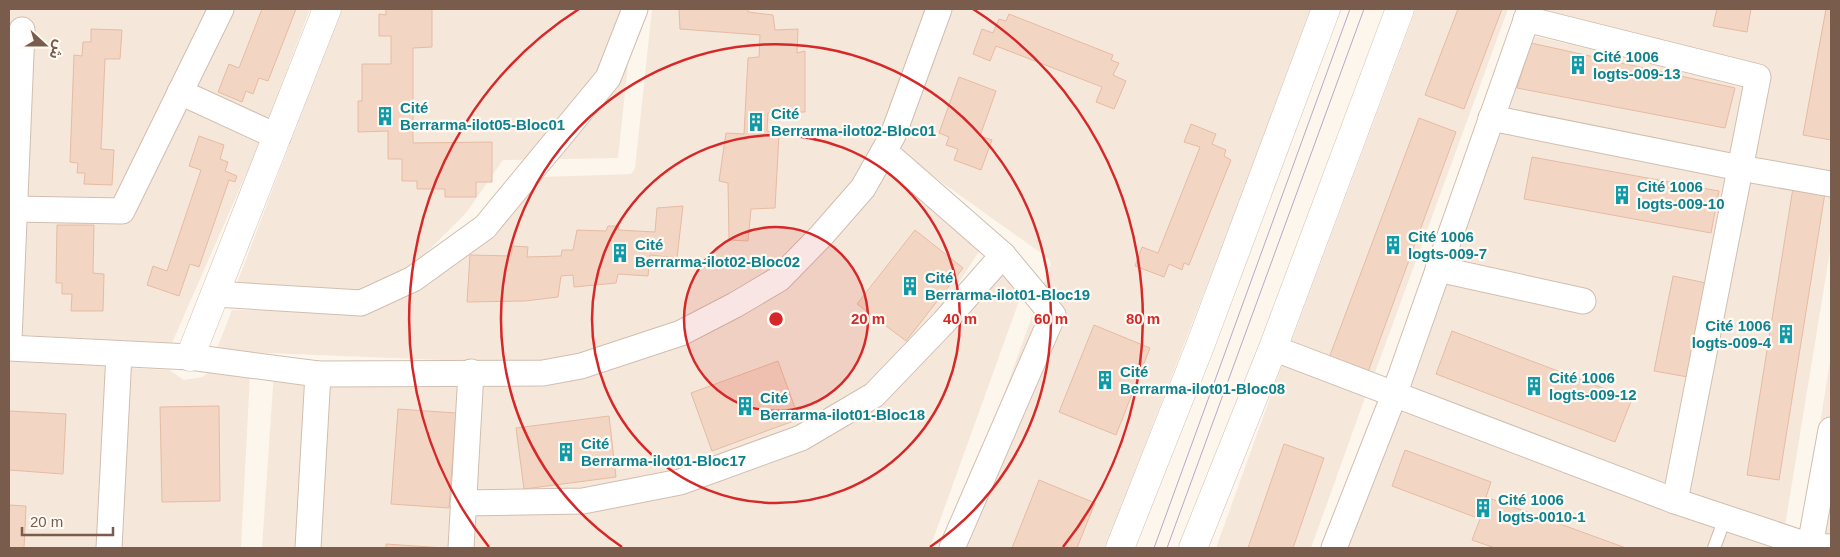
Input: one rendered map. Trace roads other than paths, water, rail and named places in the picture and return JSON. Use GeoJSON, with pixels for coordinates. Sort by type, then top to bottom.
{"type":"FeatureCollection","features":[{"type":"Feature","properties":{"kind":"street"},"geometry":{"type":"LineString","coordinates":[[14,209],[122,211],[221,9]]}},
{"type":"Feature","properties":{"kind":"street"},"geometry":{"type":"LineString","coordinates":[[190,357],[278,137],[326,9]]}},
{"type":"Feature","properties":{"kind":"street"},"geometry":{"type":"LineString","coordinates":[[215,294],[361,302],[413,279],[485,227],[608,78],[635,9]]}},
{"type":"Feature","properties":{"kind":"street"},"geometry":{"type":"LineString","coordinates":[[9,348],[190,357],[318,374],[543,373],[581,366],[681,333],[735,305],[779,279],[821,236],[863,188],[893,135],[939,9]]}},
{"type":"Feature","properties":{"kind":"street"},"geometry":{"type":"LineString","coordinates":[[1120,548],[1200,346],[1326,9]]}},
{"type":"Feature","properties":{"kind":"street"},"geometry":{"type":"LineString","coordinates":[[1193,548],[1273,348],[1400,9]]}},
{"type":"Feature","properties":{"kind":"street"},"geometry":{"type":"LineString","coordinates":[[1334,548],[1394,395],[1528,14],[1758,77],[1675,501]]}},
{"type":"Feature","properties":{"kind":"street"},"geometry":{"type":"LineString","coordinates":[[9,340],[22,30]]}},
{"type":"Feature","properties":{"kind":"street"},"geometry":{"type":"LineString","coordinates":[[180,92],[278,137]]}},
{"type":"Feature","properties":{"kind":"street"},"geometry":{"type":"LineString","coordinates":[[1491,118],[1740,168],[1831,184]]}},
{"type":"Feature","properties":{"kind":"street"},"geometry":{"type":"LineString","coordinates":[[884,151],[1003,255],[1053,315],[952,548]]}},
{"type":"Feature","properties":{"kind":"street"},"geometry":{"type":"LineString","coordinates":[[463,503],[582,501],[680,482],[800,438],[874,395],[944,322],[1003,255]]}},
{"type":"Feature","properties":{"kind":"street"},"geometry":{"type":"LineString","coordinates":[[1438,269],[1583,301]]}},
{"type":"Feature","properties":{"kind":"street"},"geometry":{"type":"LineString","coordinates":[[1273,348],[1675,501],[1822,547],[1830,440]]}},
{"type":"Feature","properties":{"kind":"street"},"geometry":{"type":"LineString","coordinates":[[109,548],[119,354]]}},
{"type":"Feature","properties":{"kind":"street"},"geometry":{"type":"LineString","coordinates":[[461,548],[471,372]]}},
{"type":"Feature","properties":{"kind":"street"},"geometry":{"type":"LineString","coordinates":[[308,548],[318,374]]}},
{"type":"Feature","properties":{"kind":"lane"},"geometry":{"type":"LineString","coordinates":[[1714,548],[1725,518]]}},
{"type":"Feature","properties":{"kind":"tram line"},"geometry":{"type":"LineString","coordinates":[[1154,548],[1350,9]]}},
{"type":"Feature","properties":{"kind":"tram line"},"geometry":{"type":"LineString","coordinates":[[1167,548],[1364,9]]}},
{"type":"Feature","properties":{"kind":"place","name":"Cité 1006 logts-009-13"},"geometry":{"type":"Point","coordinates":[1578,65]}},
{"type":"Feature","properties":{"kind":"place","name":"Cité Berrarma-ilot05-Bloc01"},"geometry":{"type":"Point","coordinates":[385,116]}},
{"type":"Feature","properties":{"kind":"place","name":"Cité Berrarma-ilot02-Bloc01"},"geometry":{"type":"Point","coordinates":[756,122]}},
{"type":"Feature","properties":{"kind":"place","name":"Cité 1006 logts-009-10"},"geometry":{"type":"Point","coordinates":[1622,195]}},
{"type":"Feature","properties":{"kind":"place","name":"Cité 1006 logts-009-7"},"geometry":{"type":"Point","coordinates":[1393,245]}},
{"type":"Feature","properties":{"kind":"place","name":"Cité Berrarma-ilot02-Bloc02"},"geometry":{"type":"Point","coordinates":[620,253]}},
{"type":"Feature","properties":{"kind":"place","name":"Cité Berrarma-ilot01-Bloc19"},"geometry":{"type":"Point","coordinates":[910,286]}},
{"type":"Feature","properties":{"kind":"place","name":"Cité 1006 logts-009-4"},"geometry":{"type":"Point","coordinates":[1786,334]}},
{"type":"Feature","properties":{"kind":"place","name":"Cité Berrarma-ilot01-Bloc08"},"geometry":{"type":"Point","coordinates":[1105,380]}},
{"type":"Feature","properties":{"kind":"place","name":"Cité 1006 logts-009-12"},"geometry":{"type":"Point","coordinates":[1534,386]}},
{"type":"Feature","properties":{"kind":"place","name":"Cité Berrarma-ilot01-Bloc18"},"geometry":{"type":"Point","coordinates":[745,406]}},
{"type":"Feature","properties":{"kind":"place","name":"Cité Berrarma-ilot01-Bloc17"},"geometry":{"type":"Point","coordinates":[566,452]}},
{"type":"Feature","properties":{"kind":"place","name":"Cité 1006 logts-0010-1"},"geometry":{"type":"Point","coordinates":[1483,508]}}]}
